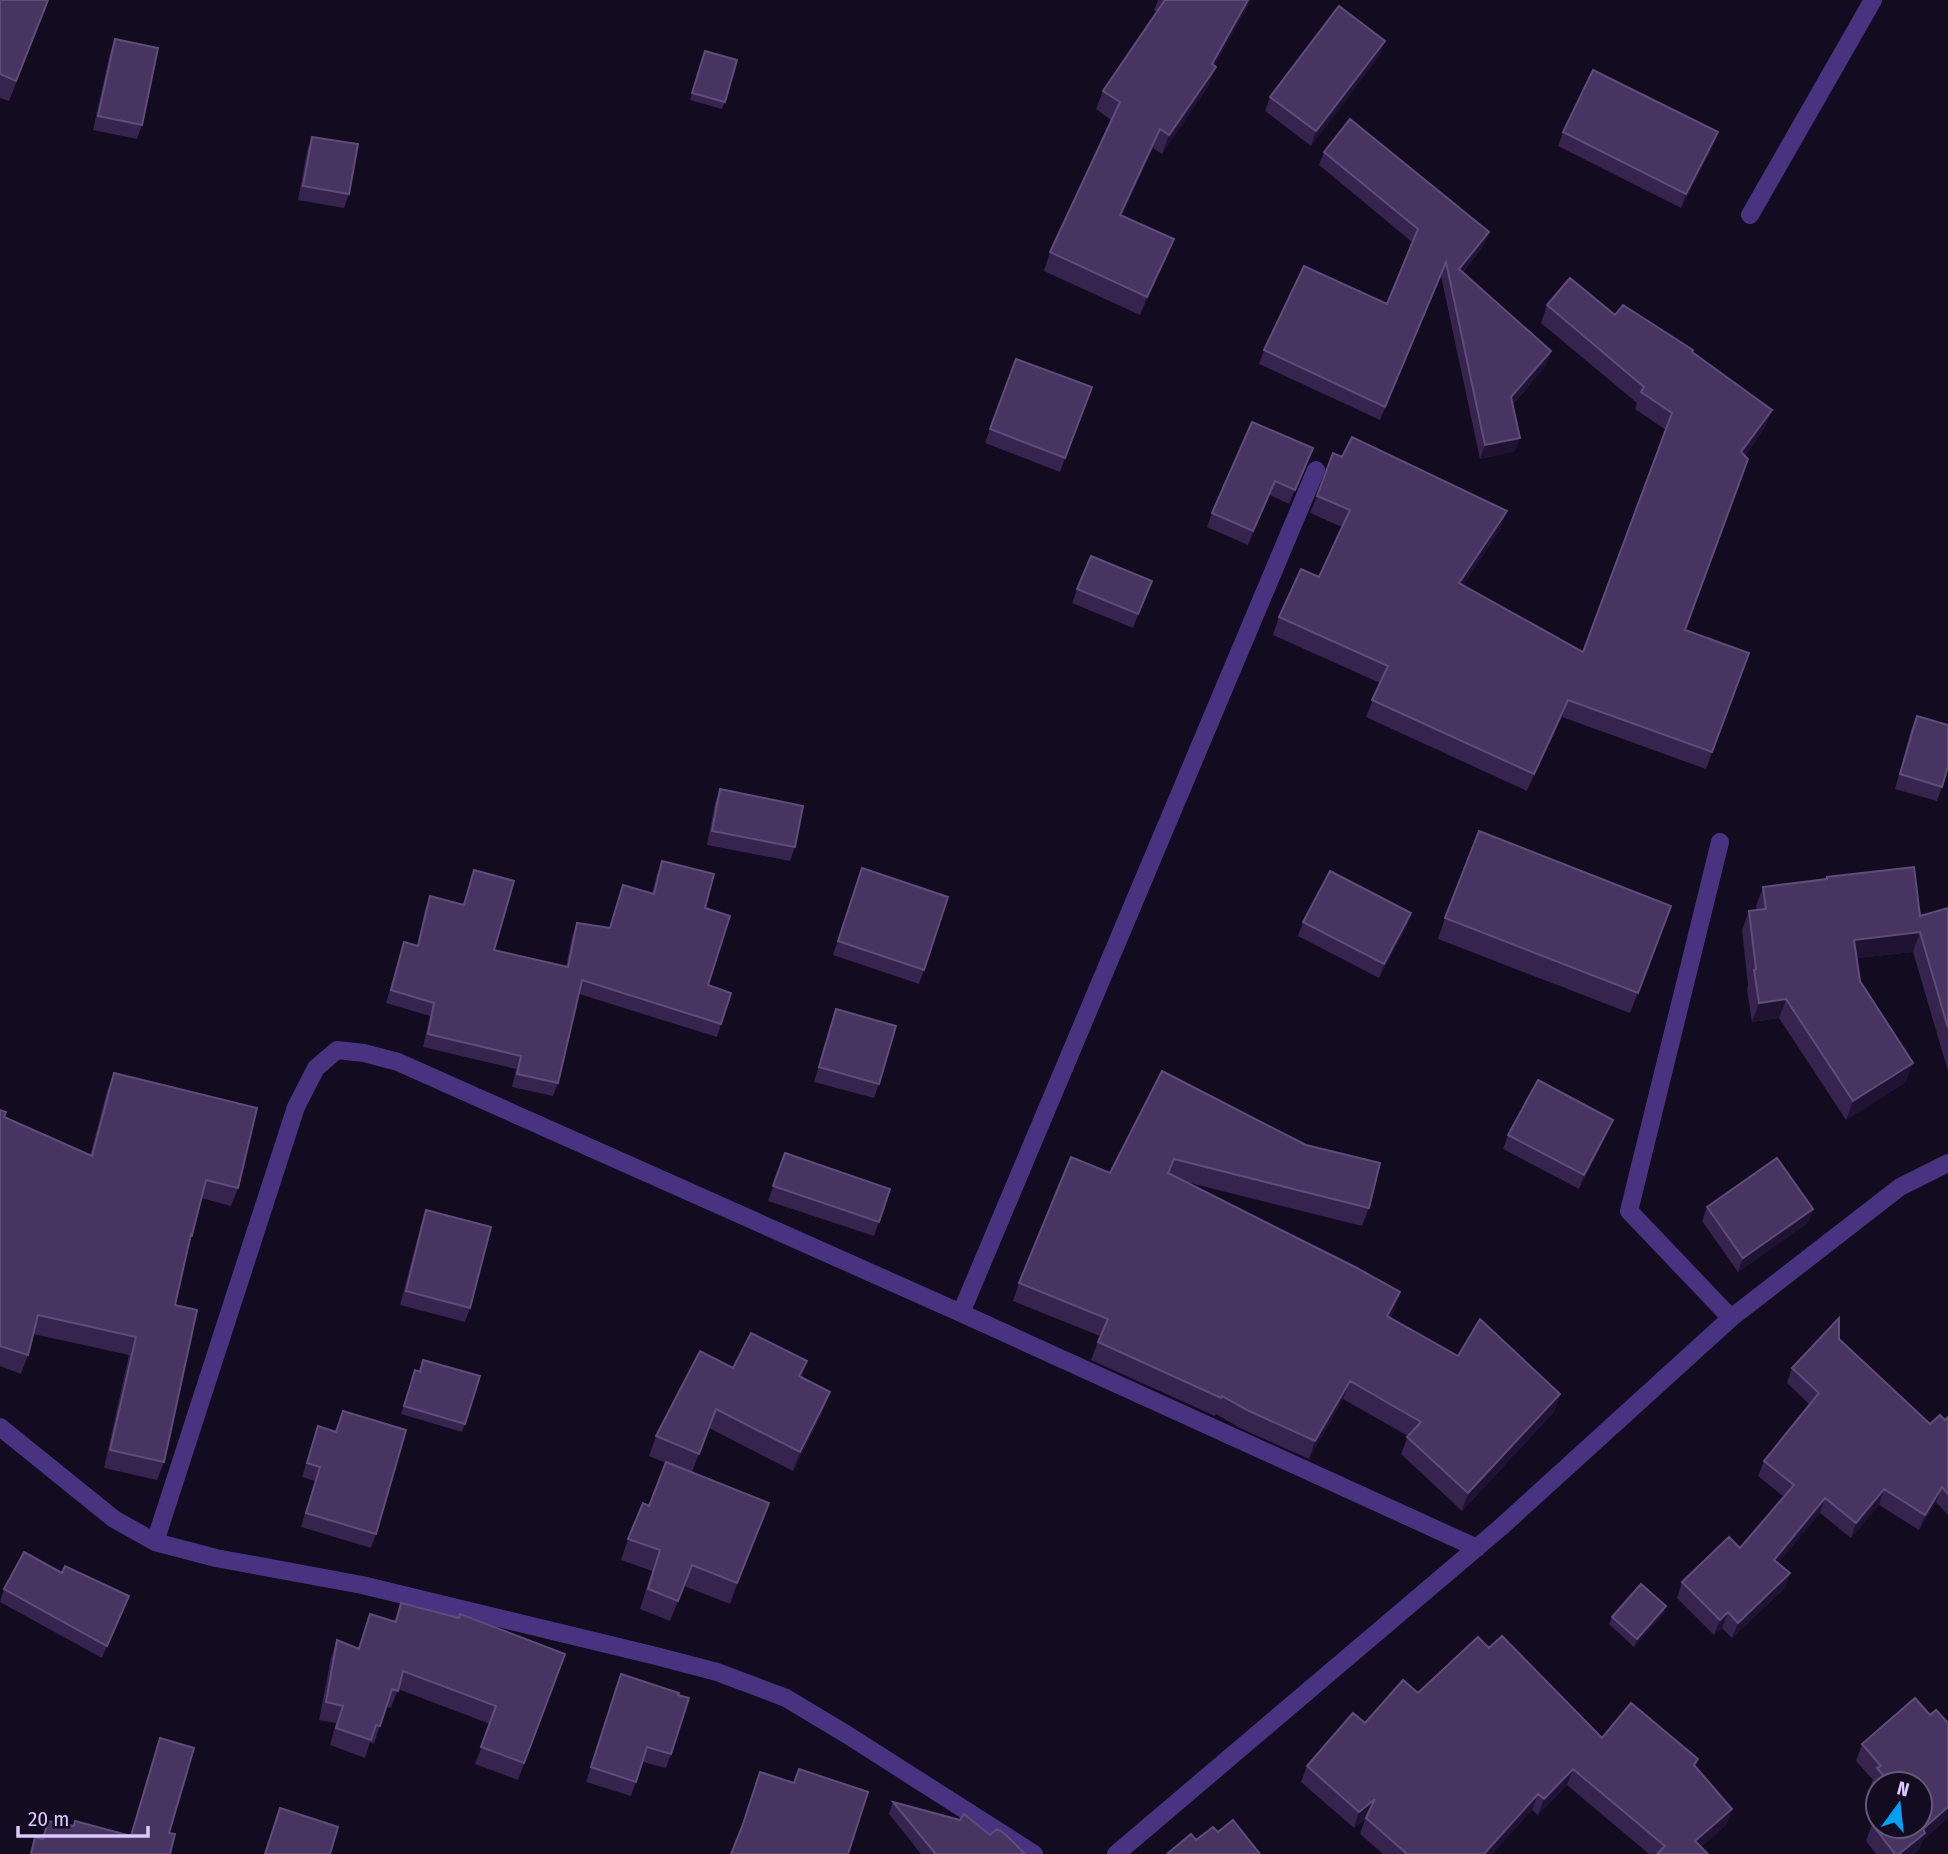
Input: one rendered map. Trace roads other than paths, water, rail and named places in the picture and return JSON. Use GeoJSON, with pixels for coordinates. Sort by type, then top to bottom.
{"type":"FeatureCollection","features":[{"type":"Feature","properties":{"kind":"street"},"geometry":{"type":"LineString","coordinates":[[1750,215],[1873,0]]}},
{"type":"Feature","properties":{"kind":"street"},"geometry":{"type":"LineString","coordinates":[[961,1312],[1316,470]]}},
{"type":"Feature","properties":{"kind":"street"},"geometry":{"type":"LineString","coordinates":[[1720,842],[1629,1211],[1731,1318]]}},
{"type":"Feature","properties":{"kind":"street"},"geometry":{"type":"LineString","coordinates":[[155,1542],[296,1107],[316,1068],[337,1050],[398,1062],[961,1312],[1477,1548]]}},
{"type":"Feature","properties":{"kind":"street"},"geometry":{"type":"LineString","coordinates":[[1116,1854],[1477,1548],[1731,1318],[1900,1187],[1948,1163]]}},
{"type":"Feature","properties":{"kind":"street"},"geometry":{"type":"LineString","coordinates":[[0,1427],[114,1519],[155,1542],[216,1558],[362,1585],[717,1672],[786,1698],[1034,1854]]}}]}
